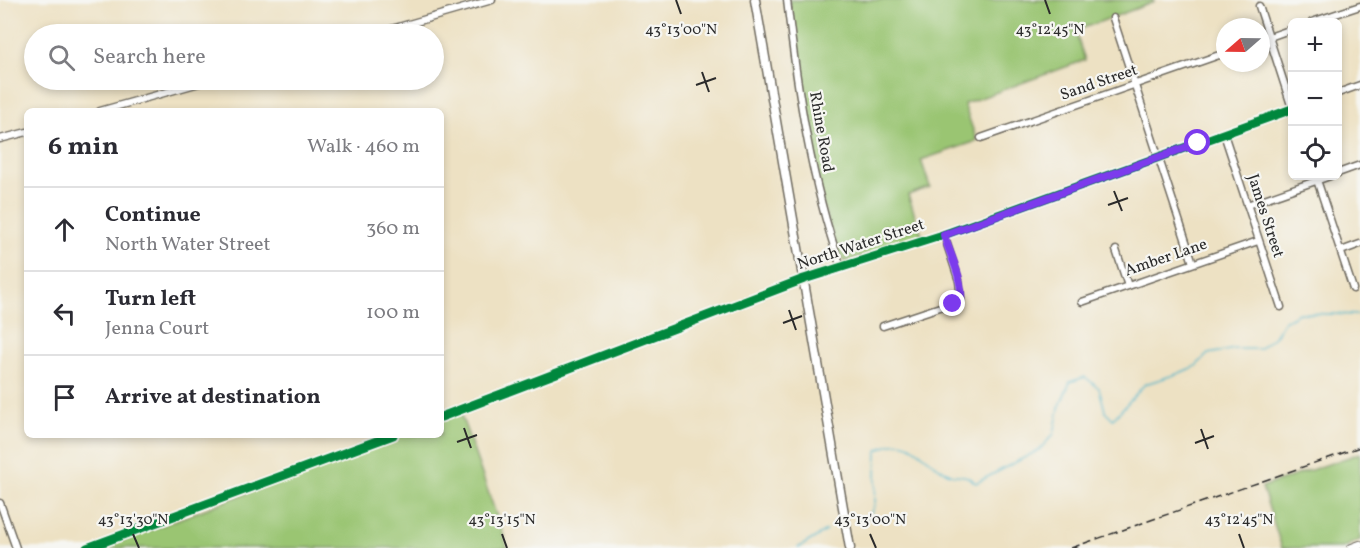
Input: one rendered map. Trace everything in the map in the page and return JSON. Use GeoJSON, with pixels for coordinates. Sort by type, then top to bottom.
{"type":"FeatureCollection","features":[{"type":"Feature","properties":{"kind":"highway"},"geometry":{"type":"LineString","coordinates":[[755,0],[850,548]]}},
{"type":"Feature","properties":{"kind":"main road"},"geometry":{"type":"LineString","coordinates":[[1352,548],[1360,544]]}},
{"type":"Feature","properties":{"kind":"street"},"geometry":{"type":"LineString","coordinates":[[409,24],[492,0]]}},
{"type":"Feature","properties":{"kind":"street","name":"Rhine Road"},"geometry":{"type":"LineString","coordinates":[[787,0],[817,184],[825,220],[841,267]]}},
{"type":"Feature","properties":{"kind":"street"},"geometry":{"type":"LineString","coordinates":[[1259,6],[1263,18]]}},
{"type":"Feature","properties":{"kind":"street"},"geometry":{"type":"LineString","coordinates":[[1324,18],[1360,6]]}},
{"type":"Feature","properties":{"kind":"street"},"geometry":{"type":"LineString","coordinates":[[1113,18],[1194,263]]}},
{"type":"Feature","properties":{"kind":"street"},"geometry":{"type":"LineString","coordinates":[[1270,38],[1288,31]]}},
{"type":"Feature","properties":{"kind":"street"},"geometry":{"type":"LineString","coordinates":[[1270,41],[1288,93]]}},
{"type":"Feature","properties":{"kind":"street","name":"Sand Street"},"geometry":{"type":"LineString","coordinates":[[981,138],[1216,56]]}},
{"type":"Feature","properties":{"kind":"street"},"geometry":{"type":"LineString","coordinates":[[1342,92],[1360,85]]}},
{"type":"Feature","properties":{"kind":"street"},"geometry":{"type":"LineString","coordinates":[[112,108],[175,90]]}},
{"type":"Feature","properties":{"kind":"street","name":"North Water Street"},"geometry":{"type":"LineString","coordinates":[[444,416],[804,279],[944,235],[1288,110]]}},
{"type":"Feature","properties":{"kind":"street"},"geometry":{"type":"LineString","coordinates":[[0,139],[24,133]]}},
{"type":"Feature","properties":{"kind":"street","name":"James Street"},"geometry":{"type":"LineString","coordinates":[[1224,134],[1281,307]]}},
{"type":"Feature","properties":{"kind":"street"},"geometry":{"type":"LineString","coordinates":[[1342,172],[1360,165]]}},
{"type":"Feature","properties":{"kind":"street"},"geometry":{"type":"LineString","coordinates":[[1247,205],[1317,180],[1353,289]]}},
{"type":"Feature","properties":{"kind":"street"},"geometry":{"type":"LineString","coordinates":[[883,326],[961,300],[959,281],[944,235]]}},
{"type":"Feature","properties":{"kind":"street","name":"Amber Lane"},"geometry":{"type":"LineString","coordinates":[[1082,302],[1258,241]]}},
{"type":"Feature","properties":{"kind":"street"},"geometry":{"type":"LineString","coordinates":[[1341,251],[1360,244]]}},
{"type":"Feature","properties":{"kind":"street"},"geometry":{"type":"LineString","coordinates":[[1116,250],[1128,286]]}},
{"type":"Feature","properties":{"kind":"street"},"geometry":{"type":"LineString","coordinates":[[87,548],[385,438]]}},
{"type":"Feature","properties":{"kind":"street"},"geometry":{"type":"LineString","coordinates":[[0,503],[16,548]]}},
{"type":"Feature","properties":{"kind":"green space"},"geometry":{"type":"Polygon","coordinates":[[[789,0],[1153,0],[1154,2],[1075,31],[1085,60],[964,104],[977,141],[921,160],[930,187],[908,195],[923,238],[844,262],[828,222],[817,180],[789,0]]]}},
{"type":"Feature","properties":{"kind":"green space"},"geometry":{"type":"Polygon","coordinates":[[[460,412],[508,548],[102,548],[392,438],[444,438],[444,419],[460,412]]]}},
{"type":"Feature","properties":{"kind":"green space"},"geometry":{"type":"Polygon","coordinates":[[[1360,453],[1360,540],[1343,548],[1282,548],[1262,487],[1360,453]]]}},
{"type":"Feature","properties":{"kind":"waterway"},"geometry":{"type":"LineString","coordinates":[[855,522],[869,517],[875,503],[877,451],[889,445],[907,444],[946,472],[966,476],[976,483],[1039,450],[1054,434],[1059,408],[1070,382],[1085,377],[1099,388],[1105,411],[1113,419],[1145,384],[1196,366],[1208,354],[1235,349],[1259,349],[1274,337],[1284,321],[1299,313],[1360,315]]}},
{"type":"Feature","properties":{"kind":"waterway"},"geometry":{"type":"LineString","coordinates":[[798,548],[826,531]]}},
{"type":"Feature","properties":{"kind":"railway"},"geometry":{"type":"LineString","coordinates":[[1071,548],[1360,447]]}},
{"type":"Feature","properties":{"kind":"cycle path"},"geometry":{"type":"LineString","coordinates":[[444,416],[804,279],[940,236],[1288,110]]}},
{"type":"Feature","properties":{"kind":"cycle path"},"geometry":{"type":"LineString","coordinates":[[87,548],[385,438]]}},
{"type":"Feature","properties":{"kind":"route"},"geometry":{"type":"LineString","coordinates":[[953,304],[961,300],[961,294],[944,235],[1198,143]]}}]}
